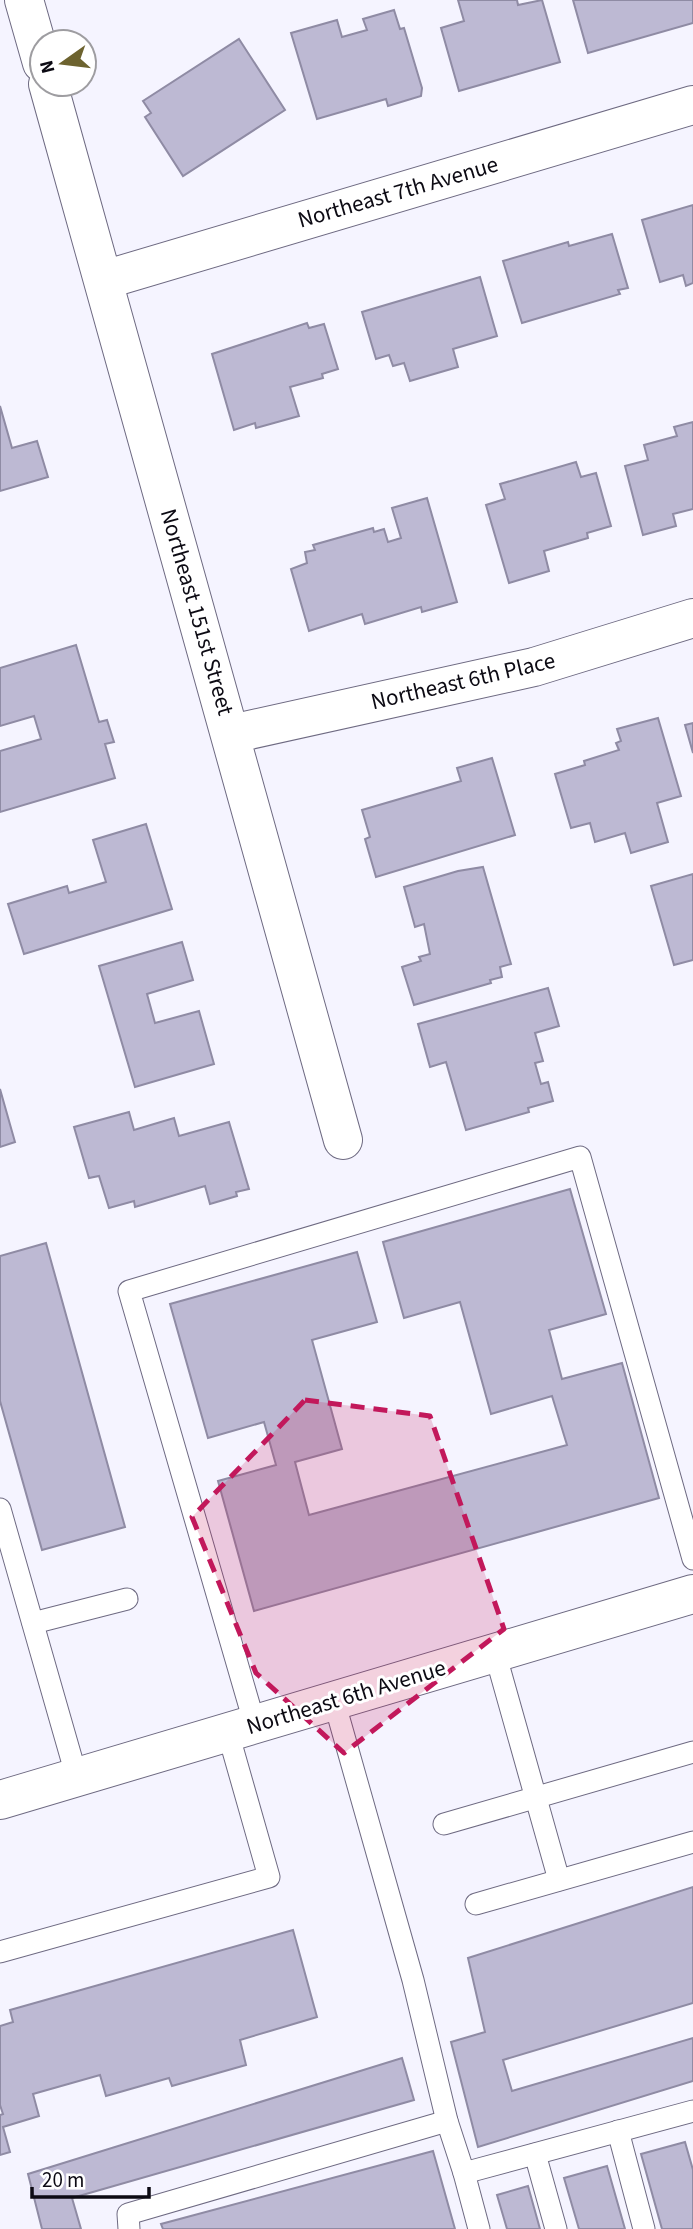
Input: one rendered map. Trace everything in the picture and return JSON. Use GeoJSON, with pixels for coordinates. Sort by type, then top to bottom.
{"type":"FeatureCollection","features":[{"type":"Feature","properties":{"kind":"street"},"geometry":{"type":"LineString","coordinates":[[24,0],[32,28]]}},
{"type":"Feature","properties":{"kind":"street","name":"Northeast 151st Street"},"geometry":{"type":"LineString","coordinates":[[52,98],[343,1140]]}},
{"type":"Feature","properties":{"kind":"street","name":"Northeast 7th Avenue"},"geometry":{"type":"LineString","coordinates":[[104,280],[693,105]]}},
{"type":"Feature","properties":{"kind":"street","name":"Northeast 6th Place"},"geometry":{"type":"LineString","coordinates":[[231,734],[534,667],[693,618]]}},
{"type":"Feature","properties":{"kind":"street","name":"Northeast 6th Avenue"},"geometry":{"type":"LineString","coordinates":[[0,1800],[693,1594]]}},
{"type":"Feature","properties":{"kind":"lane"},"geometry":{"type":"LineString","coordinates":[[0,1952],[268,1877],[241,1729],[129,1291],[580,1157],[693,1559]]}},
{"type":"Feature","properties":{"kind":"lane"},"geometry":{"type":"LineString","coordinates":[[0,1509],[76,1777]]}},
{"type":"Feature","properties":{"kind":"lane"},"geometry":{"type":"LineString","coordinates":[[33,1623],[127,1599]]}},
{"type":"Feature","properties":{"kind":"lane"},"geometry":{"type":"LineString","coordinates":[[495,1653],[559,1880]]}},
{"type":"Feature","properties":{"kind":"lane"},"geometry":{"type":"LineString","coordinates":[[334,1701],[413,1980],[447,2120],[479,2229]]}},
{"type":"Feature","properties":{"kind":"lane"},"geometry":{"type":"LineString","coordinates":[[444,1824],[693,1752]]}},
{"type":"Feature","properties":{"kind":"lane"},"geometry":{"type":"LineString","coordinates":[[476,1904],[693,1842]]}},
{"type":"Feature","properties":{"kind":"lane"},"geometry":{"type":"LineString","coordinates":[[464,2173],[693,2111]]}},
{"type":"Feature","properties":{"kind":"lane"},"geometry":{"type":"LineString","coordinates":[[130,2229],[128,2214],[447,2120]]}},
{"type":"Feature","properties":{"kind":"lane"},"geometry":{"type":"LineString","coordinates":[[618,2131],[644,2229]]}},
{"type":"Feature","properties":{"kind":"lane"},"geometry":{"type":"LineString","coordinates":[[535,2154],[556,2229]]}},
{"type":"Feature","properties":{"kind":"highlighted area"},"geometry":{"type":"Polygon","coordinates":[[[305,1400],[430,1416],[504,1629],[344,1753],[256,1673],[192,1517],[305,1400]]]}},
{"type":"Feature","properties":{"kind":"building"},"geometry":{"type":"Polygon","coordinates":[[[458,0],[517,0],[518,5],[542,0],[560,62],[459,91],[441,28],[464,21],[458,0]]]}},
{"type":"Feature","properties":{"kind":"building"},"geometry":{"type":"Polygon","coordinates":[[[573,0],[693,0],[693,23],[588,53],[573,0]]]}},
{"type":"Feature","properties":{"kind":"building"},"geometry":{"type":"Polygon","coordinates":[[[394,10],[400,29],[404,28],[422,88],[421,96],[388,106],[386,99],[317,119],[291,33],[337,20],[342,37],[367,30],[363,19],[394,10]]]}},
{"type":"Feature","properties":{"kind":"building"},"geometry":{"type":"Polygon","coordinates":[[[239,39],[285,110],[183,176],[145,117],[151,113],[143,101],[239,39]]]}},
{"type":"Feature","properties":{"kind":"building"},"geometry":{"type":"Polygon","coordinates":[[[693,205],[693,283],[686,286],[683,275],[660,282],[642,220],[693,205]]]}},
{"type":"Feature","properties":{"kind":"building"},"geometry":{"type":"Polygon","coordinates":[[[612,234],[628,288],[618,290],[620,294],[522,323],[503,261],[568,242],[569,246],[612,234]]]}},
{"type":"Feature","properties":{"kind":"building"},"geometry":{"type":"Polygon","coordinates":[[[480,277],[497,336],[453,349],[458,367],[410,381],[404,363],[393,366],[389,355],[376,359],[362,312],[480,277]]]}},
{"type":"Feature","properties":{"kind":"building"},"geometry":{"type":"Polygon","coordinates":[[[307,323],[309,328],[324,324],[338,369],[322,374],[323,378],[290,387],[299,416],[256,428],[255,423],[234,430],[212,354],[307,323]]]}},
{"type":"Feature","properties":{"kind":"building"},"geometry":{"type":"Polygon","coordinates":[[[0,406],[12,448],[37,441],[48,477],[0,491],[0,406]]]}},
{"type":"Feature","properties":{"kind":"building"},"geometry":{"type":"Polygon","coordinates":[[[693,422],[693,509],[673,514],[676,526],[643,535],[625,466],[648,460],[644,445],[677,436],[674,427],[693,422]]]}},
{"type":"Feature","properties":{"kind":"building"},"geometry":{"type":"Polygon","coordinates":[[[576,462],[581,477],[596,473],[611,526],[587,533],[588,538],[544,551],[549,571],[509,583],[486,505],[505,499],[500,484],[576,462]]]}},
{"type":"Feature","properties":{"kind":"building"},"geometry":{"type":"Polygon","coordinates":[[[427,498],[457,602],[422,612],[421,607],[365,624],[362,614],[309,631],[291,569],[307,563],[305,552],[315,550],[313,545],[373,528],[374,532],[384,529],[388,542],[401,538],[392,508],[427,498]]]}},
{"type":"Feature","properties":{"kind":"building"},"geometry":{"type":"Polygon","coordinates":[[[76,645],[99,722],[107,720],[114,742],[105,744],[115,778],[0,812],[0,751],[41,739],[34,716],[0,726],[0,668],[76,645]]]}},
{"type":"Feature","properties":{"kind":"building"},"geometry":{"type":"Polygon","coordinates":[[[658,718],[681,796],[657,803],[668,842],[631,853],[625,833],[595,842],[590,823],[571,828],[555,774],[585,765],[584,761],[619,750],[616,743],[621,741],[617,729],[658,718]]]}},
{"type":"Feature","properties":{"kind":"building"},"geometry":{"type":"Polygon","coordinates":[[[693,723],[693,753],[685,725],[693,723]]]}},
{"type":"Feature","properties":{"kind":"building"},"geometry":{"type":"Polygon","coordinates":[[[492,758],[515,835],[376,877],[365,839],[370,837],[362,810],[461,781],[457,768],[492,758]]]}},
{"type":"Feature","properties":{"kind":"building"},"geometry":{"type":"Polygon","coordinates":[[[146,824],[172,909],[24,954],[8,904],[67,886],[69,893],[106,882],[93,840],[146,824]]]}},
{"type":"Feature","properties":{"kind":"building"},"geometry":{"type":"Polygon","coordinates":[[[483,867],[511,964],[500,967],[502,977],[490,980],[491,983],[414,1005],[402,967],[421,961],[419,957],[430,954],[424,924],[415,927],[404,887],[458,871],[483,867]]]}},
{"type":"Feature","properties":{"kind":"building"},"geometry":{"type":"Polygon","coordinates":[[[693,874],[693,960],[674,965],[651,886],[693,874]]]}},
{"type":"Feature","properties":{"kind":"building"},"geometry":{"type":"Polygon","coordinates":[[[182,942],[193,980],[147,994],[155,1023],[199,1011],[214,1064],[135,1087],[99,966],[182,942]]]}},
{"type":"Feature","properties":{"kind":"building"},"geometry":{"type":"Polygon","coordinates":[[[548,988],[559,1026],[535,1033],[543,1061],[535,1063],[541,1084],[548,1082],[553,1101],[528,1108],[529,1112],[466,1130],[446,1062],[430,1067],[418,1024],[548,988]]]}},
{"type":"Feature","properties":{"kind":"building"},"geometry":{"type":"Polygon","coordinates":[[[0,1089],[15,1142],[0,1147],[0,1089]]]}},
{"type":"Feature","properties":{"kind":"building"},"geometry":{"type":"Polygon","coordinates":[[[129,1112],[134,1130],[174,1118],[179,1136],[229,1122],[249,1189],[236,1192],[237,1196],[210,1204],[205,1186],[135,1207],[134,1201],[109,1208],[99,1176],[89,1178],[74,1127],[129,1112]]]}},
{"type":"Feature","properties":{"kind":"building"},"geometry":{"type":"Polygon","coordinates":[[[570,1189],[606,1314],[549,1330],[562,1379],[622,1363],[659,1498],[254,1611],[218,1481],[276,1465],[264,1422],[208,1438],[170,1304],[357,1252],[377,1322],[312,1340],[342,1449],[295,1462],[309,1515],[567,1445],[552,1396],[491,1414],[460,1302],[404,1318],[383,1242],[570,1189]]]}},
{"type":"Feature","properties":{"kind":"building"},"geometry":{"type":"Polygon","coordinates":[[[46,1243],[125,1527],[42,1550],[0,1401],[0,1256],[46,1243]]]}},
{"type":"Feature","properties":{"kind":"building"},"geometry":{"type":"Polygon","coordinates":[[[693,1887],[693,2003],[503,2060],[512,2091],[693,2038],[693,2081],[478,2147],[451,2042],[485,2032],[468,1958],[693,1887]]]}},
{"type":"Feature","properties":{"kind":"building"},"geometry":{"type":"Polygon","coordinates":[[[293,1930],[317,2017],[240,2040],[246,2065],[172,2086],[169,2078],[106,2096],[100,2075],[33,2094],[39,2116],[3,2127],[10,2152],[0,2155],[0,2115],[3,2114],[0,2105],[0,2026],[13,2022],[10,2010],[293,1930]]]}},
{"type":"Feature","properties":{"kind":"building"},"geometry":{"type":"Polygon","coordinates":[[[402,2058],[414,2100],[72,2198],[81,2229],[42,2229],[28,2174],[402,2058]]]}},
{"type":"Feature","properties":{"kind":"building"},"geometry":{"type":"Polygon","coordinates":[[[685,2142],[693,2170],[693,2229],[662,2229],[641,2154],[685,2142]]]}},
{"type":"Feature","properties":{"kind":"building"},"geometry":{"type":"Polygon","coordinates":[[[433,2151],[455,2229],[163,2229],[161,2224],[433,2151]]]}},
{"type":"Feature","properties":{"kind":"building"},"geometry":{"type":"Polygon","coordinates":[[[607,2166],[625,2229],[579,2229],[564,2178],[607,2166]]]}},
{"type":"Feature","properties":{"kind":"building"},"geometry":{"type":"Polygon","coordinates":[[[528,2186],[540,2229],[507,2229],[497,2195],[528,2186]]]}}]}
